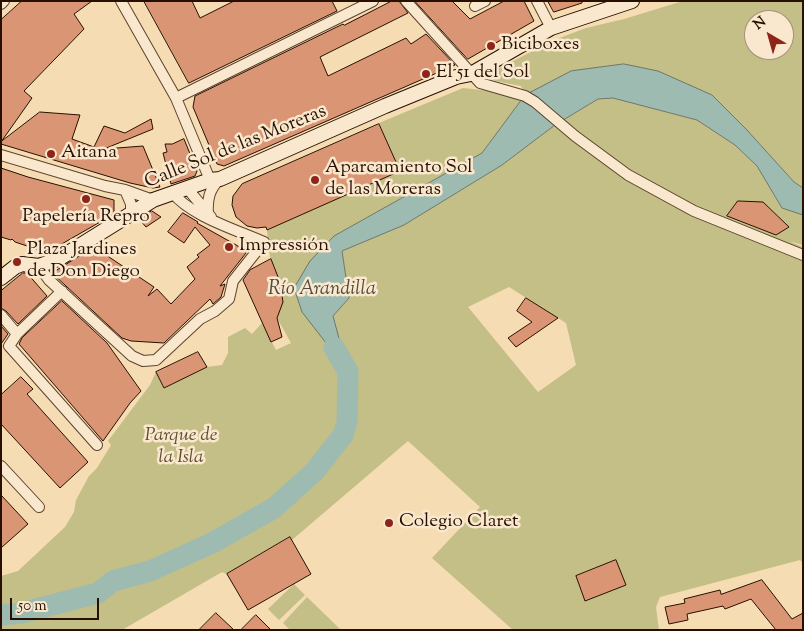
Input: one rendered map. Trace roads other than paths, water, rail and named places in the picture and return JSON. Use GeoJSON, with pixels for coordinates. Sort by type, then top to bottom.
{"type":"FeatureCollection","features":[{"type":"Feature","properties":{"kind":"street"},"geometry":{"type":"LineString","coordinates":[[1,4],[4,1]]}},
{"type":"Feature","properties":{"kind":"street"},"geometry":{"type":"LineString","coordinates":[[121,1],[176,98],[215,180],[207,205],[211,217]]}},
{"type":"Feature","properties":{"kind":"street"},"geometry":{"type":"LineString","coordinates":[[176,98],[373,1]]}},
{"type":"Feature","properties":{"kind":"street"},"geometry":{"type":"LineString","coordinates":[[406,1],[480,83],[525,96],[628,175],[694,211],[803,255]]}},
{"type":"Feature","properties":{"kind":"street"},"geometry":{"type":"LineString","coordinates":[[537,1],[551,28]]}},
{"type":"Feature","properties":{"kind":"street","name":"Calle Sol de las Moreras"},"geometry":{"type":"LineString","coordinates":[[1,278],[22,264],[39,266],[60,258],[153,200],[172,192],[215,180],[385,106],[456,77],[471,74],[551,28],[628,2]]}},
{"type":"Feature","properties":{"kind":"street"},"geometry":{"type":"LineString","coordinates":[[1,155],[105,186],[125,190],[153,200]]}},
{"type":"Feature","properties":{"kind":"street"},"geometry":{"type":"LineString","coordinates":[[187,188],[211,217]]}},
{"type":"Feature","properties":{"kind":"street"},"geometry":{"type":"LineString","coordinates":[[125,190],[131,204],[131,215]]}},
{"type":"Feature","properties":{"kind":"street"},"geometry":{"type":"LineString","coordinates":[[39,266],[45,276],[132,356],[151,362],[160,358],[200,320],[215,311],[229,299],[233,280],[264,242],[211,217],[202,216],[177,198],[172,192]]}},
{"type":"Feature","properties":{"kind":"street"},"geometry":{"type":"LineString","coordinates":[[62,291],[9,344],[11,349],[97,445]]}},
{"type":"Feature","properties":{"kind":"street"},"geometry":{"type":"LineString","coordinates":[[1,315],[17,334]]}},
{"type":"Feature","properties":{"kind":"street"},"geometry":{"type":"LineString","coordinates":[[1,466],[39,507]]}},
{"type":"Feature","properties":{"kind":"water"},"geometry":{"type":"Polygon","coordinates":[[[624,64],[658,71],[712,95],[794,182],[803,188],[803,215],[782,208],[757,166],[735,145],[697,120],[613,98],[598,99],[555,125],[502,165],[404,225],[342,251],[349,298],[333,316],[348,372],[348,385],[330,348],[302,312],[294,288],[310,261],[334,236],[482,153],[525,95],[571,71],[624,64]]]}},
{"type":"Feature","properties":{"kind":"waterway","name":"Río Arandilla"},"geometry":{"type":"LineString","coordinates":[[1,615],[21,613],[98,593],[113,581],[150,571],[212,543],[274,508],[315,471],[343,435],[347,422],[348,372],[334,347]]}},
{"type":"Feature","properties":{"kind":"place","name":"Biciboxes"},"geometry":{"type":"Point","coordinates":[491,46]}},
{"type":"Feature","properties":{"kind":"place","name":"El 51 del Sol"},"geometry":{"type":"Point","coordinates":[426,74]}},
{"type":"Feature","properties":{"kind":"place","name":"Aitana"},"geometry":{"type":"Point","coordinates":[51,154]}},
{"type":"Feature","properties":{"kind":"place","name":"Aparcamiento Sol de las Moreras"},"geometry":{"type":"Point","coordinates":[315,180]}},
{"type":"Feature","properties":{"kind":"place","name":"Papelería Repro"},"geometry":{"type":"Point","coordinates":[86,199]}},
{"type":"Feature","properties":{"kind":"place","name":"Impressión"},"geometry":{"type":"Point","coordinates":[229,247]}},
{"type":"Feature","properties":{"kind":"place","name":"Plaza Jardines de Don Diego"},"geometry":{"type":"Point","coordinates":[17,262]}},
{"type":"Feature","properties":{"kind":"place","name":"Colegio Claret"},"geometry":{"type":"Point","coordinates":[389,523]}},
{"type":"Feature","properties":{"kind":"park label","name":"Parque de la Isla"},"geometry":{"type":"Point","coordinates":[181,448]}}]}
